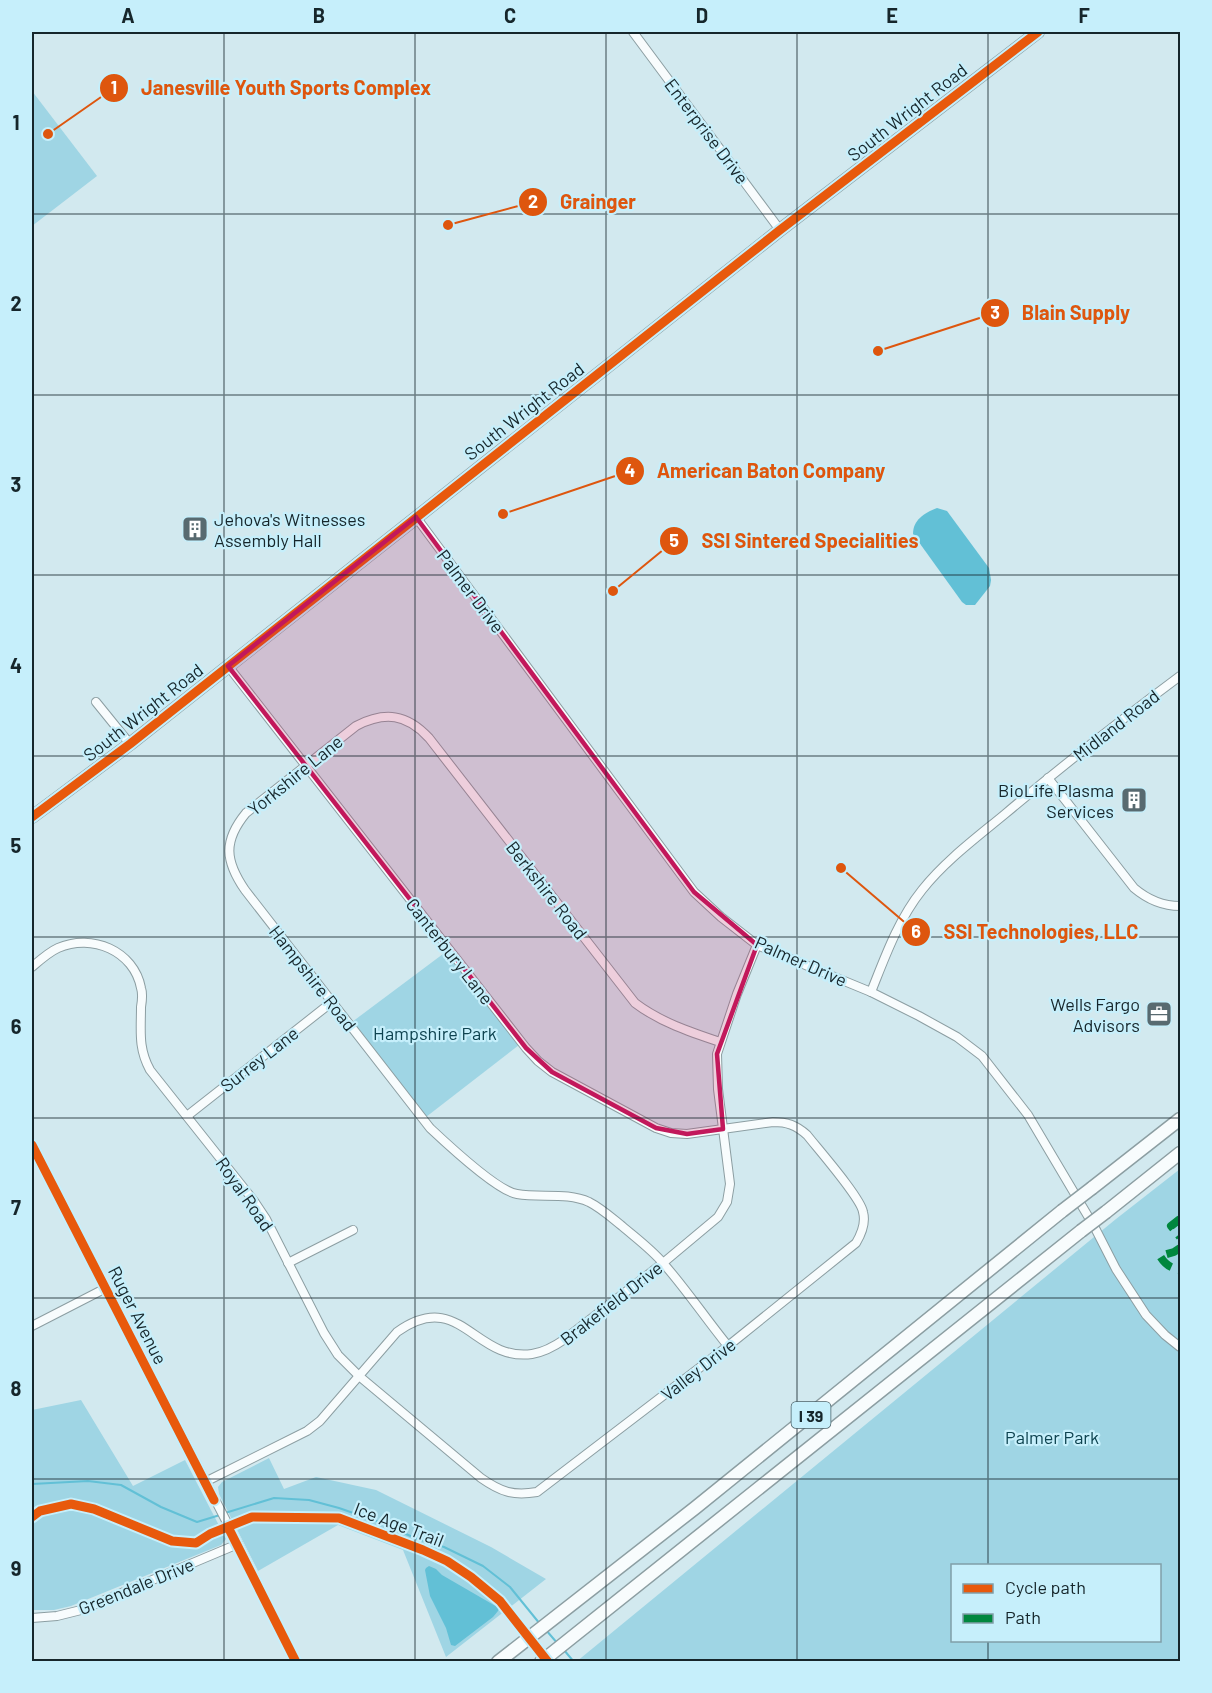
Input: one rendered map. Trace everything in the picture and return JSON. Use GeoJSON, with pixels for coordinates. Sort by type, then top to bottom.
{"type":"FeatureCollection","features":[{"type":"Feature","properties":{"kind":"highway","name":"I 39"},"geometry":{"type":"LineString","coordinates":[[498,1662],[713,1494],[1062,1211],[1180,1119]]}},
{"type":"Feature","properties":{"kind":"highway","name":"I 39"},"geometry":{"type":"LineString","coordinates":[[541,1662],[1180,1154]]}},
{"type":"Feature","properties":{"kind":"main road","name":"South Wright Road"},"geometry":{"type":"LineString","coordinates":[[32,817],[130,744],[780,230],[1038,32]]}},
{"type":"Feature","properties":{"kind":"street","name":"Enterprise Drive"},"geometry":{"type":"LineString","coordinates":[[633,32],[780,230]]}},
{"type":"Feature","properties":{"kind":"street","name":"Palmer Drive"},"geometry":{"type":"LineString","coordinates":[[416,517],[694,892],[757,945],[871,992],[957,1037],[982,1056],[1028,1115],[1095,1228],[1116,1269],[1146,1315],[1180,1347]]}},
{"type":"Feature","properties":{"kind":"street","name":"Canterbury Lane"},"geometry":{"type":"LineString","coordinates":[[228,666],[518,1039],[538,1061],[552,1072],[656,1128],[671,1133],[687,1134],[773,1122],[786,1122],[797,1126],[807,1135],[861,1205],[864,1223]]}},
{"type":"Feature","properties":{"kind":"street","name":"Midland Road"},"geometry":{"type":"LineString","coordinates":[[871,992],[896,930],[921,892],[949,861],[1048,778],[1180,676]]}},
{"type":"Feature","properties":{"kind":"street"},"geometry":{"type":"LineString","coordinates":[[96,702],[130,744]]}},
{"type":"Feature","properties":{"kind":"street","name":"Yorkshire Lane"},"geometry":{"type":"LineString","coordinates":[[230,862],[231,836],[246,813],[356,726],[370,719],[392,716]]}},
{"type":"Feature","properties":{"kind":"street","name":"Berkshire Road"},"geometry":{"type":"LineString","coordinates":[[392,716],[420,728],[429,738],[635,1003],[661,1019],[720,1042]]}},
{"type":"Feature","properties":{"kind":"street"},"geometry":{"type":"LineString","coordinates":[[1048,778],[1134,888],[1144,896],[1169,906],[1180,906]]}},
{"type":"Feature","properties":{"kind":"street","name":"Hampshire Road"},"geometry":{"type":"LineString","coordinates":[[230,862],[244,890],[430,1128],[443,1141],[487,1177],[515,1194],[575,1197],[590,1202],[604,1211],[663,1263],[728,1346]]}},
{"type":"Feature","properties":{"kind":"street","name":"Royal Road"},"geometry":{"type":"LineString","coordinates":[[32,967],[57,948],[74,943],[92,942],[109,947],[124,958],[136,972],[142,989],[143,1058],[266,1219],[338,1355],[359,1376],[481,1478],[495,1488],[517,1494]]}},
{"type":"Feature","properties":{"kind":"street","name":"Brakefield Drive"},"geometry":{"type":"LineString","coordinates":[[205,1482],[307,1431],[330,1411],[396,1332],[409,1323],[422,1318],[438,1317],[453,1320],[496,1348],[514,1354],[531,1354],[549,1349],[566,1340],[718,1217],[727,1202],[730,1184],[718,1089],[717,1054],[757,945]]}},
{"type":"Feature","properties":{"kind":"street","name":"Surrey Lane"},"geometry":{"type":"LineString","coordinates":[[187,1116],[332,1002]]}},
{"type":"Feature","properties":{"kind":"street","name":"Ruger Avenue"},"geometry":{"type":"LineString","coordinates":[[32,1145],[238,1544],[296,1662]]}},
{"type":"Feature","properties":{"kind":"street","name":"Valley Drive"},"geometry":{"type":"LineString","coordinates":[[517,1494],[537,1492],[728,1346],[856,1244],[862,1234],[864,1223]]}},
{"type":"Feature","properties":{"kind":"street"},"geometry":{"type":"LineString","coordinates":[[288,1263],[353,1230]]}},
{"type":"Feature","properties":{"kind":"street"},"geometry":{"type":"LineString","coordinates":[[32,1326],[105,1288]]}},
{"type":"Feature","properties":{"kind":"street","name":"Greendale Drive"},"geometry":{"type":"LineString","coordinates":[[32,1618],[57,1616],[81,1610],[238,1544]]}},
{"type":"Feature","properties":{"kind":"highlighted area"},"geometry":{"type":"Polygon","coordinates":[[[416,517],[694,892],[757,945],[717,1054],[723,1129],[687,1134],[656,1128],[552,1072],[526,1048],[228,666],[416,517]]]}},
{"type":"Feature","properties":{"kind":"green space"},"geometry":{"type":"Polygon","coordinates":[[[32,91],[97,176],[32,226],[32,91]]]}},
{"type":"Feature","properties":{"kind":"green space","name":"Hampshire Park"},"geometry":{"type":"Polygon","coordinates":[[[447,951],[519,1045],[426,1117],[352,1022],[447,951]]]}},
{"type":"Feature","properties":{"kind":"green space","name":"Palmer Park"},"geometry":{"type":"Polygon","coordinates":[[[1180,1169],[1180,1661],[576,1662],[1116,1219],[1180,1169]]]}},
{"type":"Feature","properties":{"kind":"green space"},"geometry":{"type":"Polygon","coordinates":[[[81,1400],[133,1486],[185,1460],[226,1539],[221,1545],[71,1606],[54,1610],[32,1610],[32,1410],[81,1400]]]}},
{"type":"Feature","properties":{"kind":"green space"},"geometry":{"type":"Polygon","coordinates":[[[269,1458],[284,1489],[316,1477],[376,1490],[491,1547],[546,1579],[446,1657],[403,1550],[338,1525],[258,1571],[219,1494],[218,1487],[222,1482],[269,1458]]]}},
{"type":"Feature","properties":{"kind":"shaded area"},"geometry":{"type":"Polygon","coordinates":[[[937,508],[947,511],[989,568],[990,586],[975,605],[966,605],[962,602],[913,534],[913,529],[920,518],[937,508]]]}},
{"type":"Feature","properties":{"kind":"shaded area"},"geometry":{"type":"Polygon","coordinates":[[[429,1566],[499,1608],[493,1617],[455,1646],[451,1645],[446,1628],[430,1596],[425,1570],[429,1566]]]}},
{"type":"Feature","properties":{"kind":"waterway"},"geometry":{"type":"LineString","coordinates":[[32,1484],[88,1481],[121,1485],[161,1507],[197,1522],[220,1515]]}},
{"type":"Feature","properties":{"kind":"waterway"},"geometry":{"type":"LineString","coordinates":[[225,1513],[274,1498],[309,1500],[379,1522],[415,1538],[444,1547],[483,1566],[510,1587],[540,1624]]}},
{"type":"Feature","properties":{"kind":"waterway"},"geometry":{"type":"LineString","coordinates":[[546,1630],[558,1644]]}},
{"type":"Feature","properties":{"kind":"waterway"},"geometry":{"type":"LineString","coordinates":[[564,1650],[574,1662]]}},
{"type":"Feature","properties":{"kind":"marked path"},"geometry":{"type":"LineString","coordinates":[[1180,1219],[1171,1226],[1180,1237]]}},
{"type":"Feature","properties":{"kind":"marked path"},"geometry":{"type":"LineString","coordinates":[[1180,1248],[1160,1256],[1169,1266],[1180,1270]]}},
{"type":"Feature","properties":{"kind":"cycle path"},"geometry":{"type":"LineString","coordinates":[[32,817],[130,744],[780,230],[1038,32]]}},
{"type":"Feature","properties":{"kind":"cycle path"},"geometry":{"type":"LineString","coordinates":[[32,1145],[214,1500]]}},
{"type":"Feature","properties":{"kind":"cycle path","name":"Ice Age Trail"},"geometry":{"type":"LineString","coordinates":[[32,1517],[40,1511],[71,1504],[94,1509],[172,1541],[196,1543],[210,1534],[252,1517],[339,1518],[423,1550],[447,1561],[471,1577],[500,1601],[548,1662]]}},
{"type":"Feature","properties":{"kind":"cycle path"},"geometry":{"type":"LineString","coordinates":[[229,1529],[296,1662]]}},
{"type":"Feature","properties":{"kind":"place","name":"Janesville Youth Sports Complex"},"geometry":{"type":"Point","coordinates":[48,134]}},
{"type":"Feature","properties":{"kind":"place","name":"Grainger"},"geometry":{"type":"Point","coordinates":[448,225]}},
{"type":"Feature","properties":{"kind":"place","name":"Blain Supply"},"geometry":{"type":"Point","coordinates":[878,351]}},
{"type":"Feature","properties":{"kind":"place","name":"American Baton Company"},"geometry":{"type":"Point","coordinates":[503,514]}},
{"type":"Feature","properties":{"kind":"place","name":"Jehova's Witnesses Assembly Hall"},"geometry":{"type":"Point","coordinates":[195,529]}},
{"type":"Feature","properties":{"kind":"place","name":"SSI Sintered Specialities"},"geometry":{"type":"Point","coordinates":[613,591]}},
{"type":"Feature","properties":{"kind":"place","name":"BioLife Plasma Services"},"geometry":{"type":"Point","coordinates":[1134,800]}},
{"type":"Feature","properties":{"kind":"place","name":"SSI Technologies, LLC"},"geometry":{"type":"Point","coordinates":[841,868]}},
{"type":"Feature","properties":{"kind":"place","name":"Wells Fargo Advisors"},"geometry":{"type":"Point","coordinates":[1159,1014]}}]}
